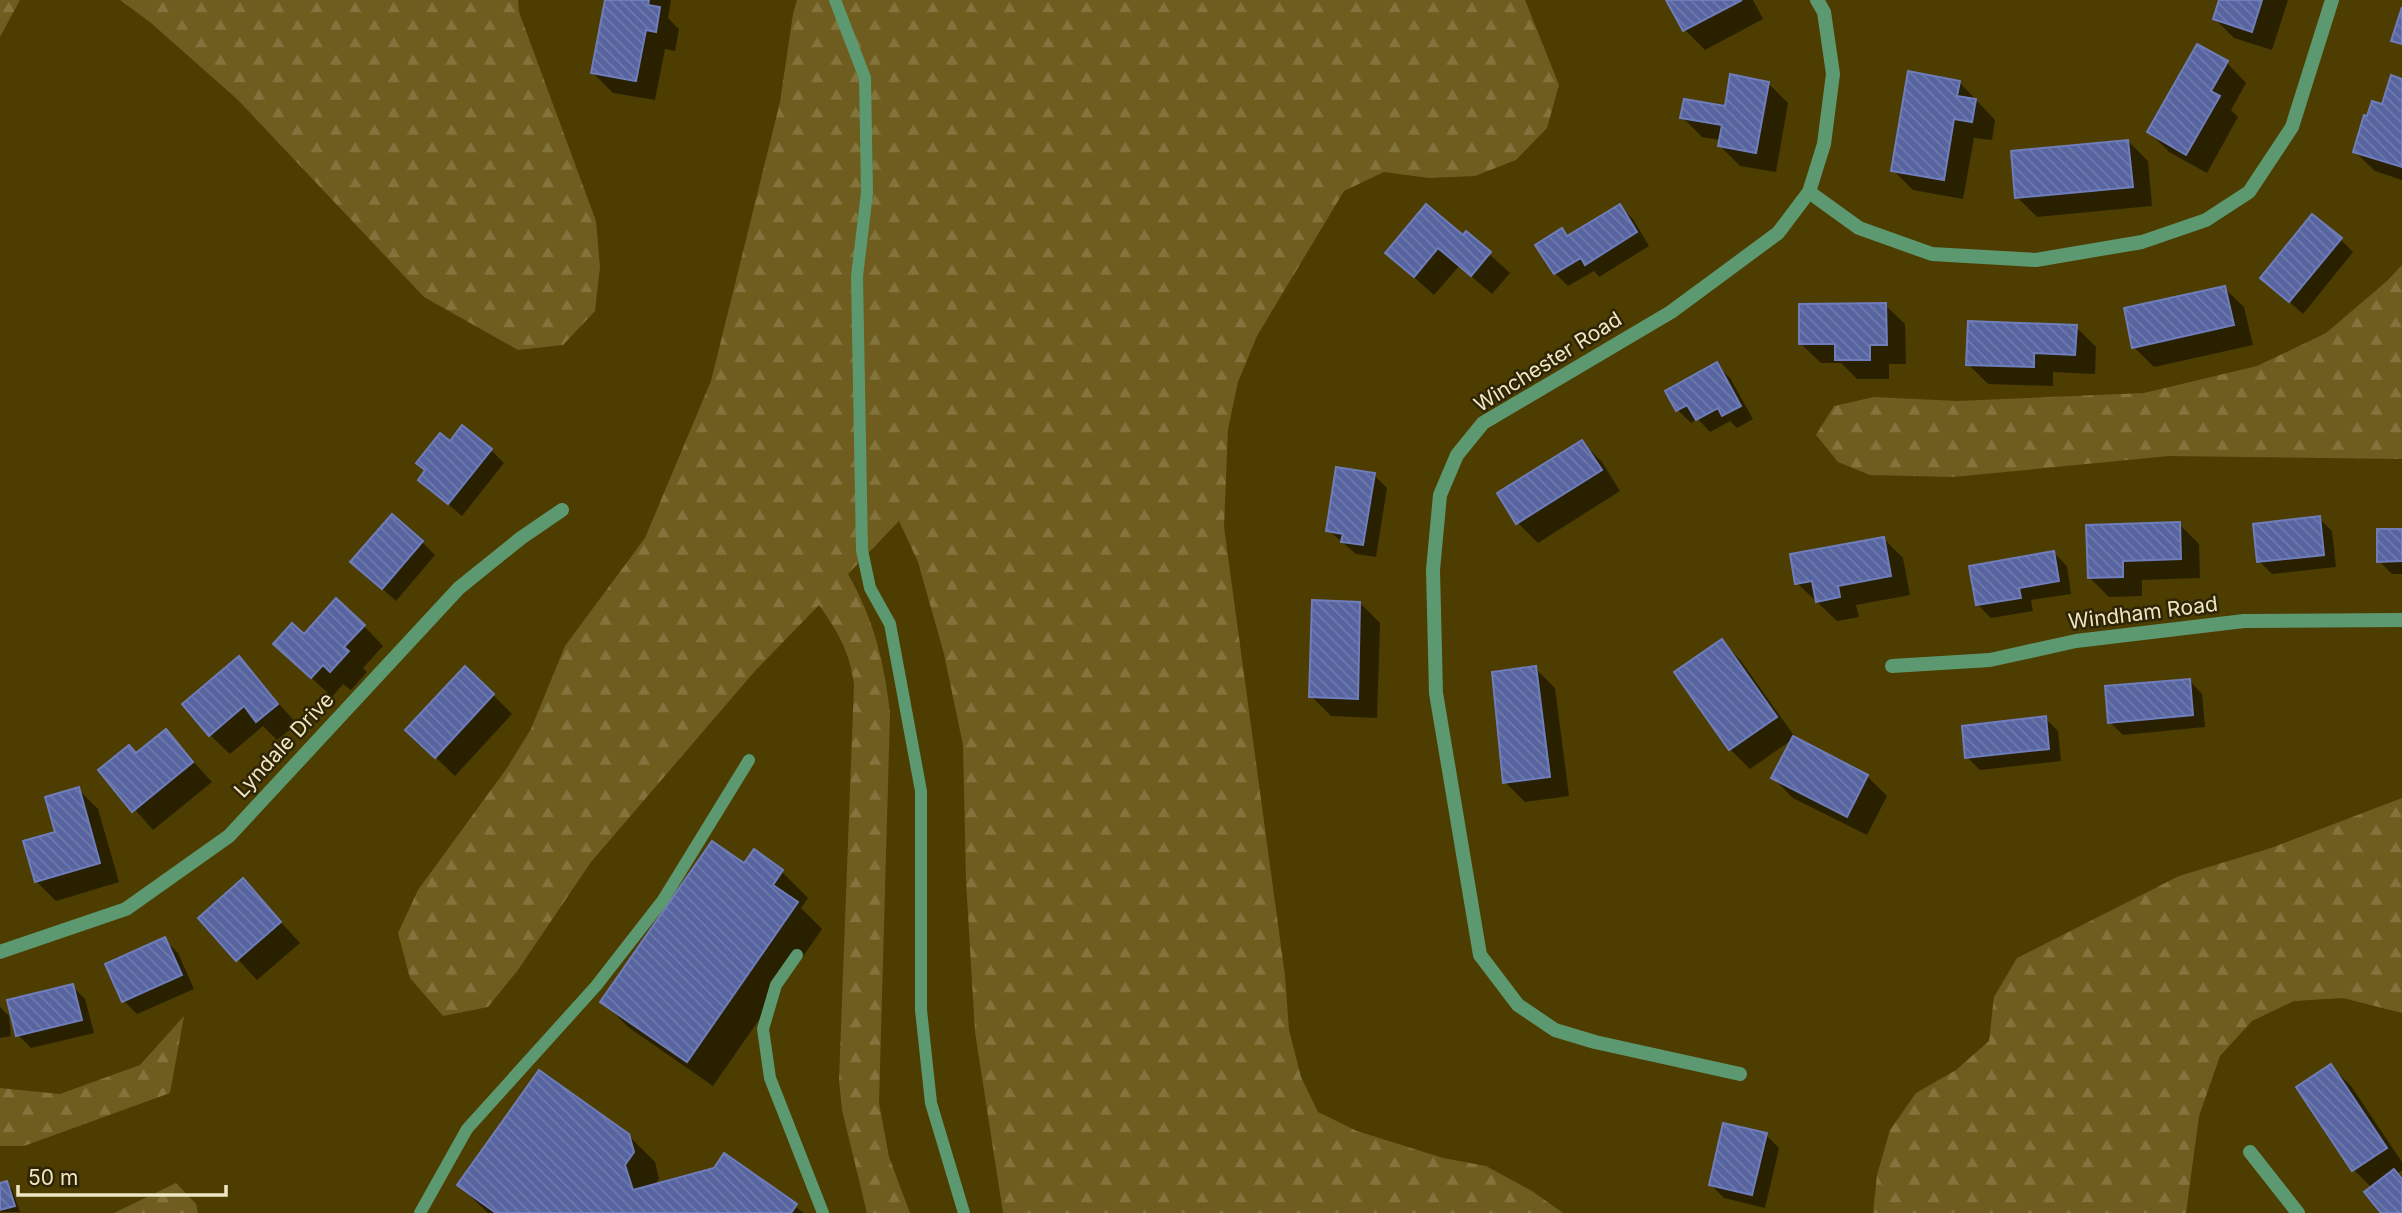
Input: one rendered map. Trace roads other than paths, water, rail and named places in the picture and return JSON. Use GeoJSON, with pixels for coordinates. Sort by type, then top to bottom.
{"type":"FeatureCollection","features":[{"type":"Feature","properties":{"kind":"street","name":"Winchester Road"},"geometry":{"type":"LineString","coordinates":[[1740,1074],[1595,1042],[1555,1030],[1518,1005],[1480,955],[1436,693],[1433,570],[1440,495],[1457,455],[1483,423],[1671,312],[1778,233],[1809,192],[1824,144],[1833,74],[1824,12],[1817,0]]}},
{"type":"Feature","properties":{"kind":"street"},"geometry":{"type":"LineString","coordinates":[[1809,192],[1859,228],[1932,254],[2036,260],[2141,242],[2206,220],[2249,192],[2291,127],[2332,0]]}},
{"type":"Feature","properties":{"kind":"street","name":"Lyndale Drive"},"geometry":{"type":"LineString","coordinates":[[0,952],[126,909],[229,836],[459,588],[521,538],[562,510]]}},
{"type":"Feature","properties":{"kind":"street","name":"Windham Road"},"geometry":{"type":"LineString","coordinates":[[1892,666],[1990,660],[2076,642],[2244,621],[2402,620]]}},
{"type":"Feature","properties":{"kind":"street"},"geometry":{"type":"LineString","coordinates":[[2250,1152],[2298,1213]]}},
{"type":"Feature","properties":{"kind":"lane"},"geometry":{"type":"LineString","coordinates":[[835,0],[865,78],[867,193],[857,276],[862,550],[870,588],[890,624],[921,791],[921,1010],[930,1103],[964,1213]]}},
{"type":"Feature","properties":{"kind":"lane"},"geometry":{"type":"LineString","coordinates":[[420,1213],[467,1129],[596,986],[663,900],[749,760]]}},
{"type":"Feature","properties":{"kind":"lane"},"geometry":{"type":"LineString","coordinates":[[797,955],[776,985],[763,1029],[769,1077],[822,1213]]}}]}
